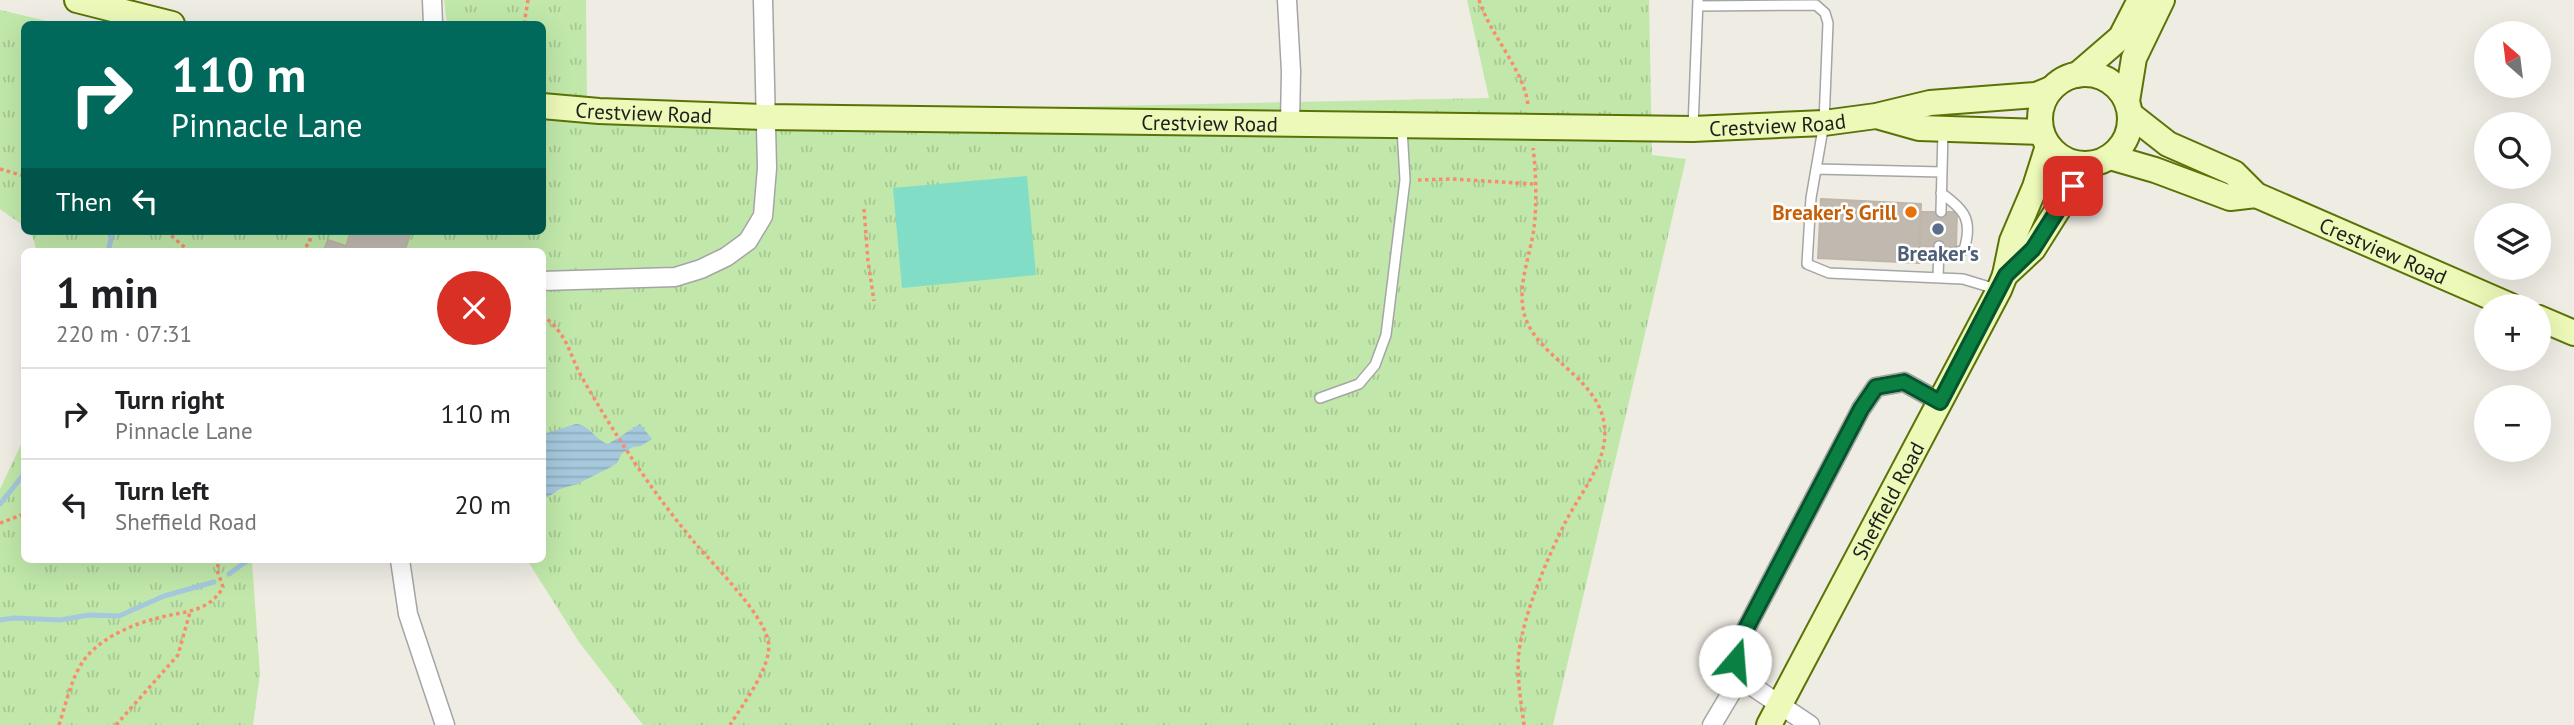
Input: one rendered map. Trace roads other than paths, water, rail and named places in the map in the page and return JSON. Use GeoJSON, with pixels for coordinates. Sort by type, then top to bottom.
{"type":"FeatureCollection","features":[{"type":"Feature","properties":{"kind":"street"},"geometry":{"type":"LineString","coordinates":[[77,0],[160,21]]}},
{"type":"Feature","properties":{"kind":"street"},"geometry":{"type":"LineString","coordinates":[[432,0],[433,21]]}},
{"type":"Feature","properties":{"kind":"street"},"geometry":{"type":"LineString","coordinates":[[546,281],[675,277],[701,270],[748,241],[763,216],[766,168],[763,0]]}},
{"type":"Feature","properties":{"kind":"street"},"geometry":{"type":"LineString","coordinates":[[1287,0],[1291,71],[1290,124]]}},
{"type":"Feature","properties":{"kind":"street"},"geometry":{"type":"LineString","coordinates":[[2077,75],[2121,37],[2140,0]]}},
{"type":"Feature","properties":{"kind":"street"},"geometry":{"type":"LineString","coordinates":[[2129,108],[2119,88],[2107,79],[2092,74],[2063,80],[2051,89],[2041,109],[2044,139],[2058,156],[2071,163],[2086,165],[2101,162],[2124,144],[2130,130],[2129,108],[2134,58],[2162,0]]}},
{"type":"Feature","properties":{"kind":"street","name":"Crestview Road"},"geometry":{"type":"LineString","coordinates":[[546,106],[765,117],[1693,129],[1824,123],[1876,116],[1930,103],[2036,95],[2051,89]]}},
{"type":"Feature","properties":{"kind":"street","name":"Crestview Road"},"geometry":{"type":"LineString","coordinates":[[2129,108],[2168,144],[2234,173],[2256,195],[2483,294]]}},
{"type":"Feature","properties":{"kind":"street","name":"Crestview Road"},"geometry":{"type":"LineString","coordinates":[[1876,116],[1919,128],[2044,139]]}},
{"type":"Feature","properties":{"kind":"street","name":"Sheffield Road"},"geometry":{"type":"LineString","coordinates":[[2003,282],[2012,241],[2035,187],[2044,139]]}},
{"type":"Feature","properties":{"kind":"street","name":"Crestview Road"},"geometry":{"type":"LineString","coordinates":[[2110,157],[2155,170],[2230,198],[2256,195]]}},
{"type":"Feature","properties":{"kind":"street","name":"Sheffield Road"},"geometry":{"type":"LineString","coordinates":[[1775,715],[2003,282],[2033,249],[2086,165]]}},
{"type":"Feature","properties":{"kind":"street"},"geometry":{"type":"LineString","coordinates":[[2551,323],[2574,334]]}},
{"type":"Feature","properties":{"kind":"street"},"geometry":{"type":"LineString","coordinates":[[1810,725],[1775,715],[1740,678],[1735,661],[1737,646],[1861,409],[1876,387],[1904,382],[1940,402]]}},
{"type":"Feature","properties":{"kind":"street"},"geometry":{"type":"LineString","coordinates":[[400,563],[408,614],[445,725]]}},
{"type":"Feature","properties":{"kind":"street"},"geometry":{"type":"LineString","coordinates":[[1713,725],[1740,678]]}},
{"type":"Feature","properties":{"kind":"lane"},"geometry":{"type":"LineString","coordinates":[[1693,129],[1698,3],[1816,5],[1825,13],[1828,23],[1824,123],[1811,198],[1807,264],[1829,273],[2003,282]]}},
{"type":"Feature","properties":{"kind":"lane"},"geometry":{"type":"LineString","coordinates":[[1320,398],[1359,384],[1375,365],[1386,335],[1405,180],[1402,126]]}},
{"type":"Feature","properties":{"kind":"lane"},"geometry":{"type":"LineString","coordinates":[[1941,212],[1942,129]]}},
{"type":"Feature","properties":{"kind":"lane"},"geometry":{"type":"LineString","coordinates":[[1816,169],[1942,172]]}},
{"type":"Feature","properties":{"kind":"lane"},"geometry":{"type":"LineString","coordinates":[[1938,258],[1964,250],[1968,238],[1968,224],[1962,208],[1941,193]]}},
{"type":"Feature","properties":{"kind":"lane"},"geometry":{"type":"LineString","coordinates":[[1938,278],[1939,246]]}},
{"type":"Feature","properties":{"kind":"water"},"geometry":{"type":"Polygon","coordinates":[[[576,424],[585,427],[608,444],[640,424],[652,439],[622,453],[617,463],[611,467],[546,497],[546,433],[576,424]]]}},
{"type":"Feature","properties":{"kind":"waterway"},"geometry":{"type":"LineString","coordinates":[[109,248],[112,235]]}},
{"type":"Feature","properties":{"kind":"waterway"},"geometry":{"type":"LineString","coordinates":[[0,504],[21,478]]}},
{"type":"Feature","properties":{"kind":"waterway"},"geometry":{"type":"LineString","coordinates":[[229,574],[244,563]]}},
{"type":"Feature","properties":{"kind":"waterway"},"geometry":{"type":"LineString","coordinates":[[0,620],[119,616],[164,596],[214,582]]}},
{"type":"Feature","properties":{"kind":"place","name":"Breaker's Grill"},"geometry":{"type":"Point","coordinates":[1911,212]}},
{"type":"Feature","properties":{"kind":"place","name":"Breaker's"},"geometry":{"type":"Point","coordinates":[1938,229]}}]}
